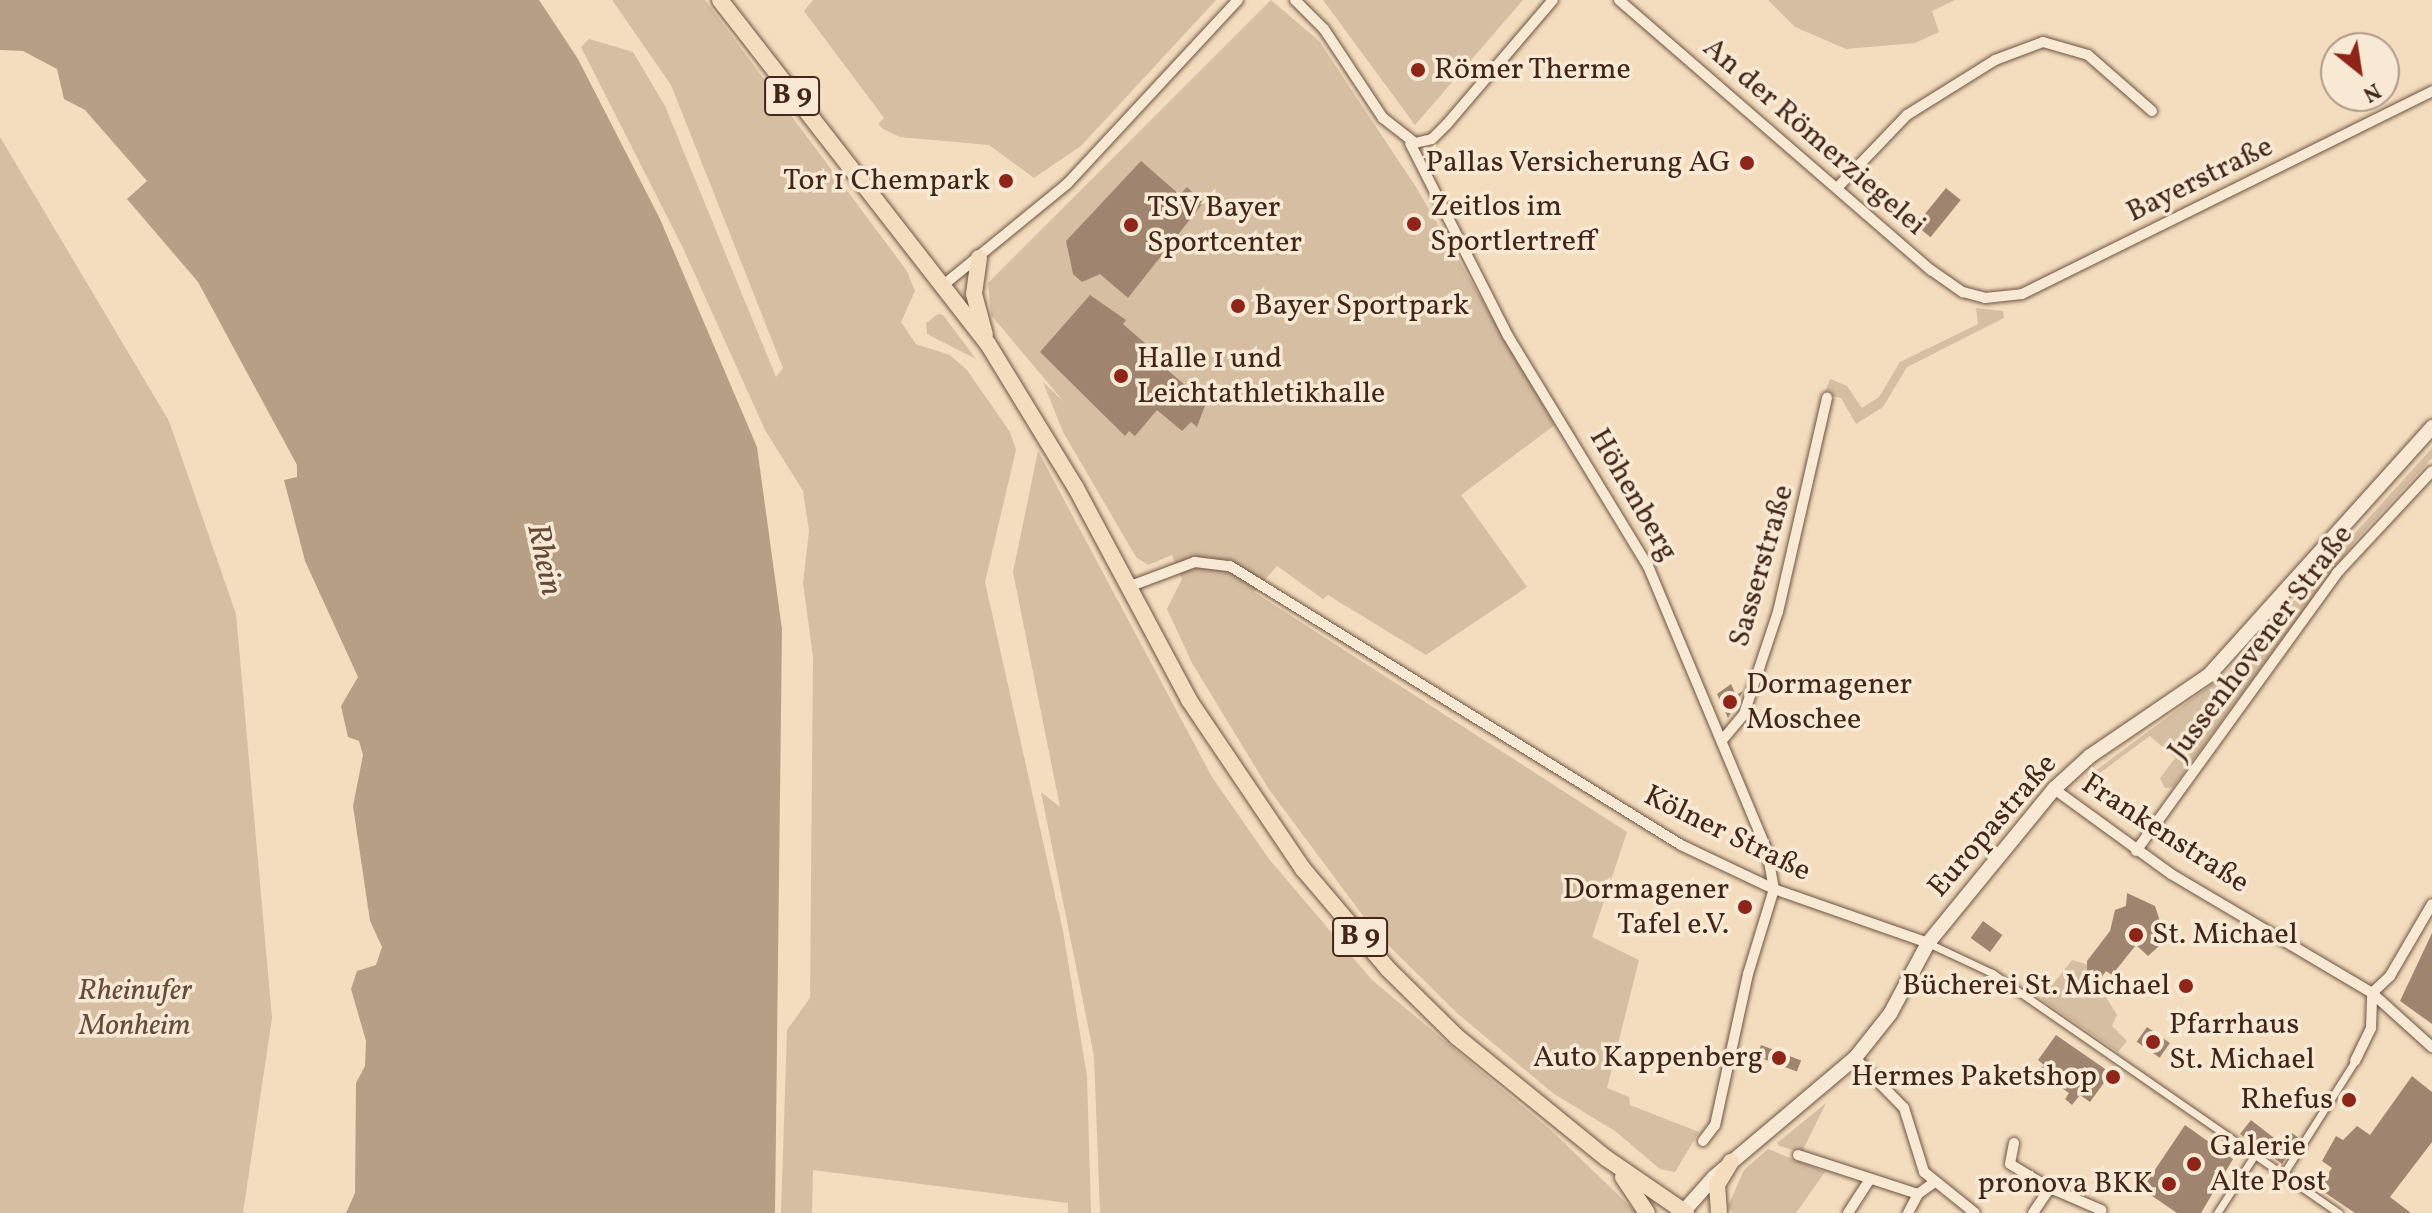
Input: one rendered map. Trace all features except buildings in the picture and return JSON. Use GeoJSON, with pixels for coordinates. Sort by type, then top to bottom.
{"type":"FeatureCollection","features":[{"type":"Feature","properties":{"kind":"main road","name":"B 9"},"geometry":{"type":"LineString","coordinates":[[720,0],[988,344],[1227,762],[1346,922],[1457,1037],[1606,1158],[1684,1213]]}},
{"type":"Feature","properties":{"kind":"main road"},"geometry":{"type":"LineString","coordinates":[[979,258],[974,294],[988,344]]}},
{"type":"Feature","properties":{"kind":"main road","name":"Europastraße"},"geometry":{"type":"LineString","coordinates":[[1684,1213],[1731,1162],[1855,1058],[1890,1014],[1928,943],[2054,789],[2090,756],[2209,675],[2432,427]]}},
{"type":"Feature","properties":{"kind":"main road"},"geometry":{"type":"LineString","coordinates":[[1606,1158],[1647,1213]]}},
{"type":"Feature","properties":{"kind":"main road"},"geometry":{"type":"LineString","coordinates":[[1719,1213],[1717,1185],[1731,1162]]}},
{"type":"Feature","properties":{"kind":"street"},"geometry":{"type":"LineString","coordinates":[[941,287],[979,258],[1097,154],[1238,0]]}},
{"type":"Feature","properties":{"kind":"street"},"geometry":{"type":"LineString","coordinates":[[1295,0],[1324,29],[1383,118],[1410,143],[1437,134],[1553,0]]}},
{"type":"Feature","properties":{"kind":"street","name":"An der Römerziegelei"},"geometry":{"type":"LineString","coordinates":[[1619,0],[1950,285],[1985,298]]}},
{"type":"Feature","properties":{"kind":"street"},"geometry":{"type":"LineString","coordinates":[[1837,188],[1917,108],[1995,60],[2043,42],[2081,50],[2152,111]]}},
{"type":"Feature","properties":{"kind":"street","name":"Bayerstraße"},"geometry":{"type":"LineString","coordinates":[[1985,298],[2022,294],[2432,91]]}},
{"type":"Feature","properties":{"kind":"street","name":"Höhenberg"},"geometry":{"type":"LineString","coordinates":[[1410,143],[1508,336],[1596,471],[1648,566],[1724,738],[1767,850],[1774,889]]}},
{"type":"Feature","properties":{"kind":"street","name":"Sasserstraße"},"geometry":{"type":"LineString","coordinates":[[1724,738],[1744,714],[1782,599],[1827,398]]}},
{"type":"Feature","properties":{"kind":"street","name":"Jussenhovener Straße"},"geometry":{"type":"LineString","coordinates":[[2136,851],[2337,573],[2432,471]]}},
{"type":"Feature","properties":{"kind":"street","name":"Kölner Straße"},"geometry":{"type":"LineString","coordinates":[[1128,587],[1195,562],[1252,576],[1632,816],[1774,889],[1928,943],[1992,973],[2339,1213]]}},
{"type":"Feature","properties":{"kind":"street","name":"Frankenstraße"},"geometry":{"type":"LineString","coordinates":[[2054,789],[2136,851],[2372,993],[2432,1047]]}},
{"type":"Feature","properties":{"kind":"street"},"geometry":{"type":"LineString","coordinates":[[1703,1141],[1715,1125],[1748,974],[1774,889]]}},
{"type":"Feature","properties":{"kind":"street"},"geometry":{"type":"LineString","coordinates":[[2282,1176],[2355,1061],[2371,1028],[2372,993],[2390,976],[2432,904]]}},
{"type":"Feature","properties":{"kind":"street"},"geometry":{"type":"LineString","coordinates":[[1855,1058],[1904,1108],[1933,1183],[1975,1213]]}},
{"type":"Feature","properties":{"kind":"street"},"geometry":{"type":"LineString","coordinates":[[2014,1143],[2010,1164],[2050,1188],[2101,1210]]}},
{"type":"Feature","properties":{"kind":"street"},"geometry":{"type":"LineString","coordinates":[[1798,1155],[1918,1194]]}},
{"type":"Feature","properties":{"kind":"street"},"geometry":{"type":"LineString","coordinates":[[2217,1213],[2254,1156]]}},
{"type":"Feature","properties":{"kind":"street"},"geometry":{"type":"LineString","coordinates":[[1848,1213],[1870,1179]]}},
{"type":"Feature","properties":{"kind":"street"},"geometry":{"type":"LineString","coordinates":[[1908,1213],[1918,1194],[1933,1183]]}},
{"type":"Feature","properties":{"kind":"street"},"geometry":{"type":"LineString","coordinates":[[2033,1213],[2050,1188]]}},
{"type":"Feature","properties":{"kind":"green space"},"geometry":{"type":"Polygon","coordinates":[[[612,0],[705,0],[907,271],[915,291],[901,322],[916,344],[950,355],[967,370],[1010,432],[1016,450],[985,582],[1063,931],[1087,1076],[1091,1213],[1068,1213],[1068,1203],[813,1170],[812,1213],[781,1213],[787,1030],[810,998],[813,657],[803,583],[809,531],[803,491],[765,430],[683,248],[581,47],[589,39],[633,52],[665,106],[776,377],[783,368],[671,85],[612,0]]]}},
{"type":"Feature","properties":{"kind":"green space"},"geometry":{"type":"Polygon","coordinates":[[[813,0],[1216,0],[1081,146],[1034,178],[989,145],[900,137],[883,129],[878,124],[884,118],[804,11],[813,0]]]}},
{"type":"Feature","properties":{"kind":"green space"},"geometry":{"type":"Polygon","coordinates":[[[1271,0],[1319,41],[1416,187],[1555,425],[1461,495],[1527,587],[1426,655],[1328,595],[1323,599],[1277,566],[1254,592],[1627,832],[1592,937],[1639,960],[1607,1088],[1629,1097],[1630,1105],[1699,1132],[1675,1172],[1660,1169],[1615,1131],[1554,1094],[1458,1014],[1375,932],[1268,788],[1192,663],[1167,609],[1182,579],[1172,555],[1148,565],[1136,557],[1063,432],[1043,382],[1064,402],[991,315],[988,283],[1271,0]]]}},
{"type":"Feature","properties":{"kind":"green space","name":"Römer Therme"},"geometry":{"type":"Polygon","coordinates":[[[1323,0],[1523,0],[1415,125],[1323,0]]]}},
{"type":"Feature","properties":{"kind":"green space"},"geometry":{"type":"Polygon","coordinates":[[[1768,0],[1955,0],[1932,11],[1939,32],[1915,43],[1846,49],[1795,27],[1768,0]]]}},
{"type":"Feature","properties":{"kind":"green space","name":"Rheinufer Monheim"},"geometry":{"type":"Polygon","coordinates":[[[0,137],[169,421],[236,614],[272,1018],[243,1213],[0,1213],[0,137]]]}},
{"type":"Feature","properties":{"kind":"green space"},"geometry":{"type":"Polygon","coordinates":[[[1976,308],[2003,311],[2004,318],[1907,367],[1883,407],[1856,424],[1841,398],[1824,395],[1830,379],[1847,386],[1862,408],[1879,397],[1900,362],[1978,324],[1976,308]]]}},
{"type":"Feature","properties":{"kind":"green space"},"geometry":{"type":"Polygon","coordinates":[[[938,314],[943,315],[976,359],[927,334],[926,323],[938,314]]]}},
{"type":"Feature","properties":{"kind":"green space"},"geometry":{"type":"Polygon","coordinates":[[[2432,448],[2432,458],[2356,540],[2173,787],[2165,788],[2160,778],[2175,758],[2150,736],[2089,781],[2092,797],[2086,792],[2087,777],[2231,670],[2432,448]]]}},
{"type":"Feature","properties":{"kind":"green space"},"geometry":{"type":"Polygon","coordinates":[[[1038,451],[1212,777],[1269,859],[1372,980],[1552,1131],[1637,1213],[1100,1213],[1094,1056],[1041,792],[1060,807],[1013,572],[1038,451]]]}},
{"type":"Feature","properties":{"kind":"green space"},"geometry":{"type":"Polygon","coordinates":[[[2072,960],[2086,964],[2117,1015],[2112,1026],[2127,1041],[2118,1052],[2041,999],[2072,960]]]}},
{"type":"Feature","properties":{"kind":"green space"},"geometry":{"type":"Polygon","coordinates":[[[1826,1103],[1802,1152],[1779,1146],[1777,1143],[1826,1103]]]}},
{"type":"Feature","properties":{"kind":"green space"},"geometry":{"type":"Polygon","coordinates":[[[1768,1149],[1825,1172],[1796,1213],[1733,1213],[1728,1206],[1744,1170],[1768,1149]]]}},
{"type":"Feature","properties":{"kind":"water","name":"Rhein"},"geometry":{"type":"Polygon","coordinates":[[[0,0],[539,0],[578,59],[660,219],[757,447],[782,629],[775,1213],[346,1213],[355,1193],[356,1083],[365,1066],[366,1041],[351,989],[357,971],[376,965],[382,947],[370,921],[353,806],[363,755],[359,741],[348,737],[341,706],[358,677],[305,561],[284,480],[297,477],[297,465],[198,282],[127,199],[147,181],[85,110],[64,99],[57,69],[23,51],[0,50],[0,0]]]}},
{"type":"Feature","properties":{"kind":"place","name":"Römer Therme"},"geometry":{"type":"Point","coordinates":[1418,70]}},
{"type":"Feature","properties":{"kind":"place","name":"Pallas Versicherung AG"},"geometry":{"type":"Point","coordinates":[1747,163]}},
{"type":"Feature","properties":{"kind":"place","name":"Tor 1 Chempark"},"geometry":{"type":"Point","coordinates":[1006,181]}},
{"type":"Feature","properties":{"kind":"place","name":"Zeitlos im Sportlertreff"},"geometry":{"type":"Point","coordinates":[1414,224]}},
{"type":"Feature","properties":{"kind":"place","name":"TSV Bayer Sportcenter"},"geometry":{"type":"Point","coordinates":[1131,225]}},
{"type":"Feature","properties":{"kind":"place","name":"Bayer Sportpark"},"geometry":{"type":"Point","coordinates":[1238,306]}},
{"type":"Feature","properties":{"kind":"place","name":"Halle 1 und Leichtathletikhalle"},"geometry":{"type":"Point","coordinates":[1121,376]}},
{"type":"Feature","properties":{"kind":"place","name":"Dormagener Moschee"},"geometry":{"type":"Point","coordinates":[1730,702]}},
{"type":"Feature","properties":{"kind":"place","name":"Dormagener Tafel e.V."},"geometry":{"type":"Point","coordinates":[1745,907]}},
{"type":"Feature","properties":{"kind":"place","name":"St. Michael"},"geometry":{"type":"Point","coordinates":[2136,935]}},
{"type":"Feature","properties":{"kind":"place","name":"Bücherei St. Michael"},"geometry":{"type":"Point","coordinates":[2186,986]}},
{"type":"Feature","properties":{"kind":"place","name":"Pfarrhaus St. Michael"},"geometry":{"type":"Point","coordinates":[2153,1042]}},
{"type":"Feature","properties":{"kind":"place","name":"Auto Kappenberg"},"geometry":{"type":"Point","coordinates":[1779,1058]}},
{"type":"Feature","properties":{"kind":"place","name":"Hermes Paketshop"},"geometry":{"type":"Point","coordinates":[2113,1077]}},
{"type":"Feature","properties":{"kind":"place","name":"Rhefus"},"geometry":{"type":"Point","coordinates":[2349,1100]}},
{"type":"Feature","properties":{"kind":"place","name":"Galerie Alte Post"},"geometry":{"type":"Point","coordinates":[2194,1164]}},
{"type":"Feature","properties":{"kind":"place","name":"pronova BKK"},"geometry":{"type":"Point","coordinates":[2169,1184]}}]}
